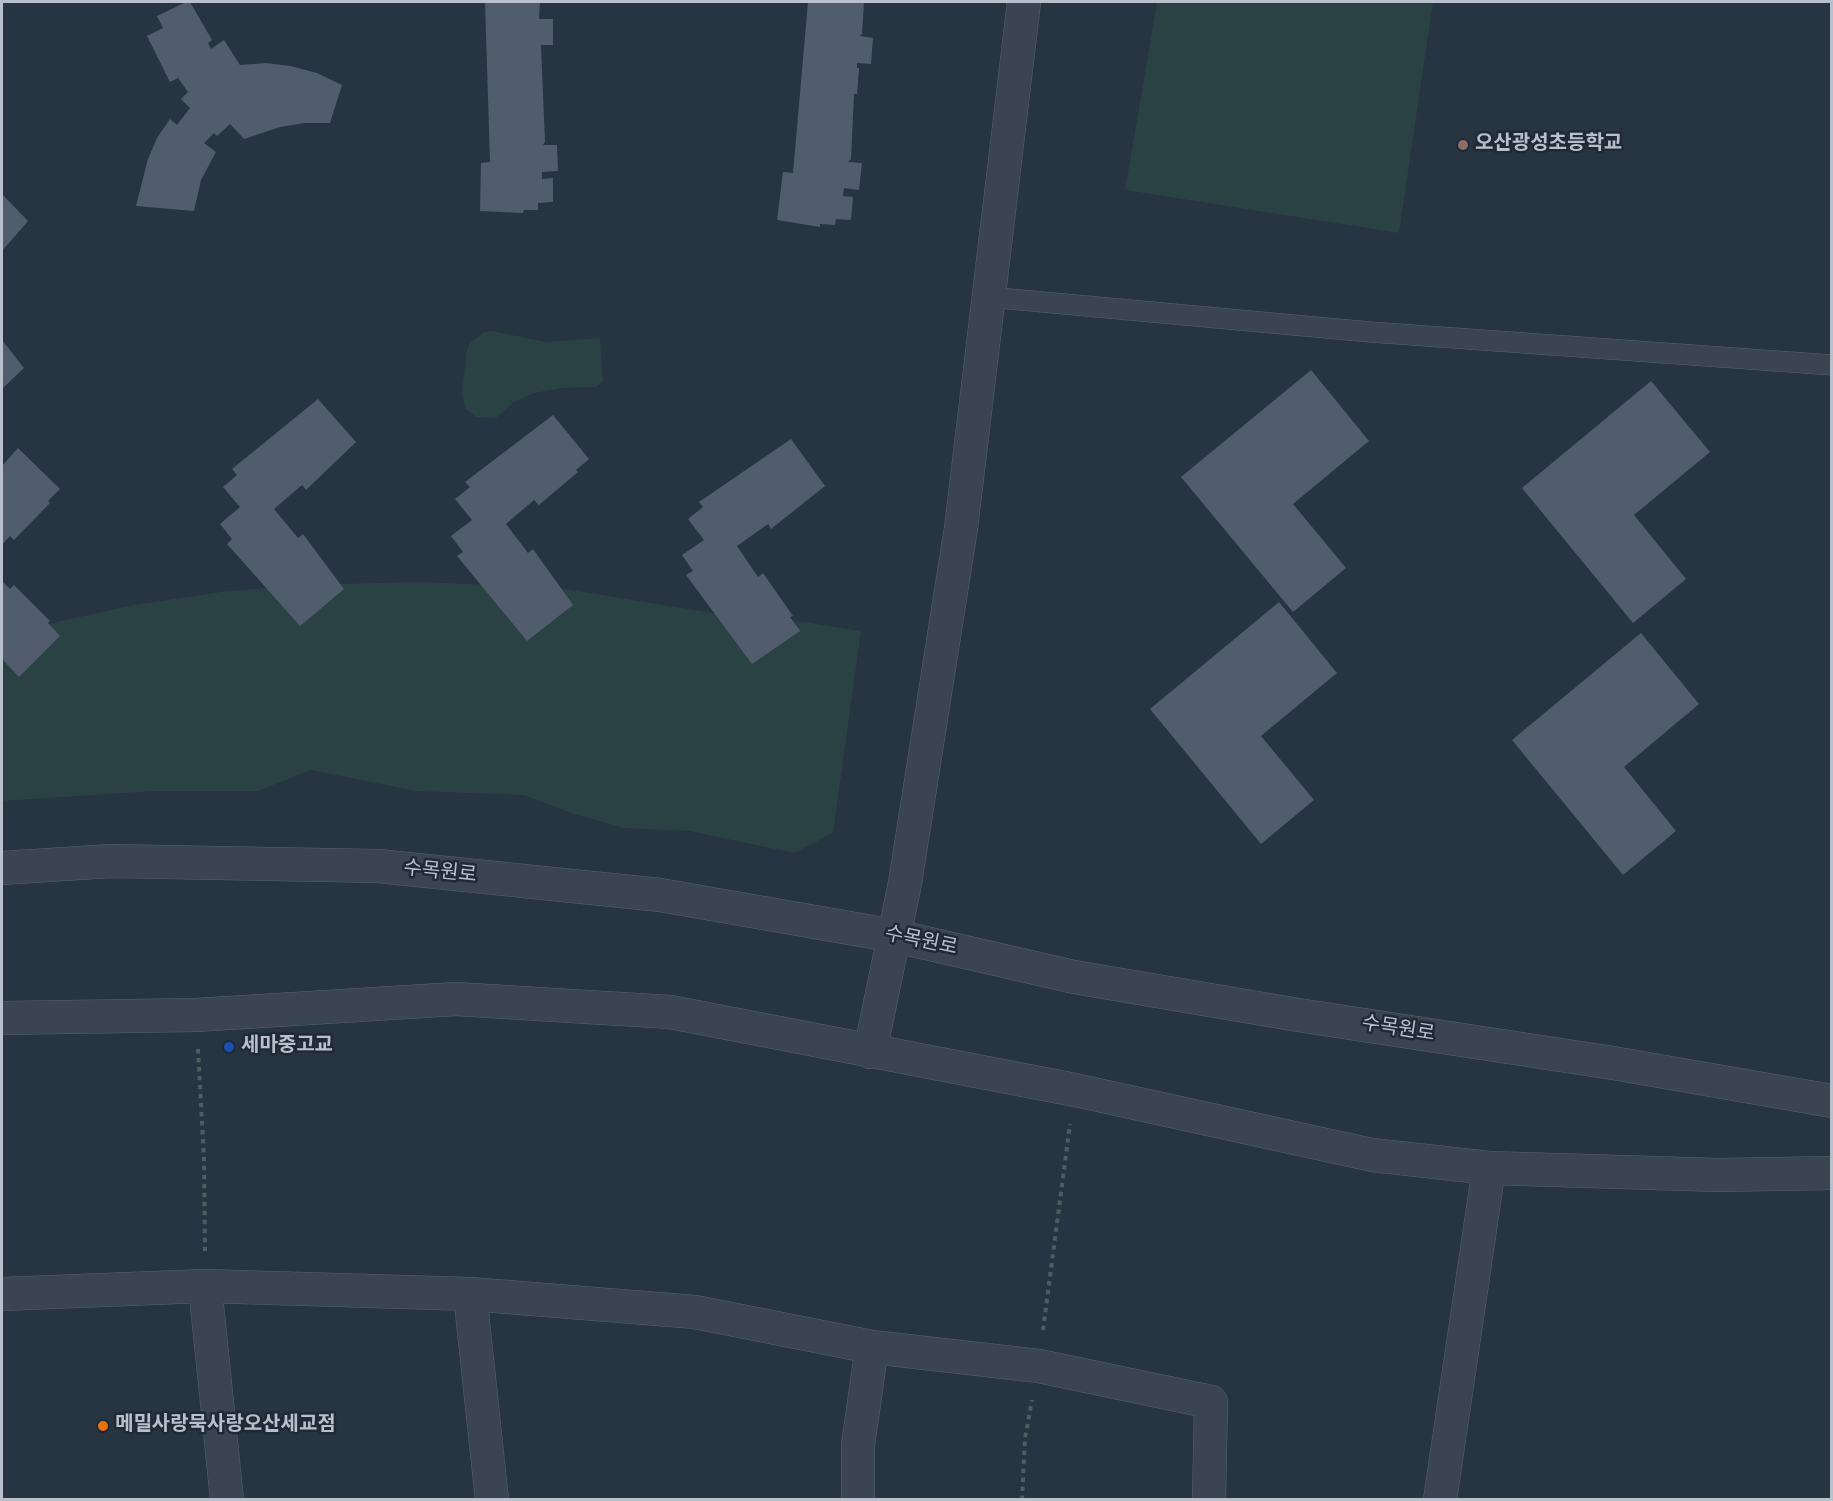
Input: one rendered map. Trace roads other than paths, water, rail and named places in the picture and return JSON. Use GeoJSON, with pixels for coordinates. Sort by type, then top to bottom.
{"type":"FeatureCollection","features":[{"type":"Feature","properties":{"kind":"street"},"geometry":{"type":"LineString","coordinates":[[870,1052],[895,936],[961,528],[1024,2]]}},
{"type":"Feature","properties":{"kind":"street","name":"수목원로"},"geometry":{"type":"LineString","coordinates":[[2,868],[111,861],[378,866],[660,895],[895,936],[1074,977],[1298,1015],[1613,1063],[1832,1101]]}},
{"type":"Feature","properties":{"kind":"street"},"geometry":{"type":"LineString","coordinates":[[2,1018],[196,1015],[456,999],[670,1012],[1075,1090],[1372,1155],[1489,1168],[1719,1175],[1832,1173]]}},
{"type":"Feature","properties":{"kind":"street"},"geometry":{"type":"LineString","coordinates":[[1440,1500],[1489,1168]]}},
{"type":"Feature","properties":{"kind":"street"},"geometry":{"type":"LineString","coordinates":[[205,1286],[227,1500]]}},
{"type":"Feature","properties":{"kind":"street"},"geometry":{"type":"LineString","coordinates":[[2,1294],[205,1286],[470,1294],[695,1312],[873,1347],[1039,1366],[1211,1402],[1209,1500]]}},
{"type":"Feature","properties":{"kind":"street"},"geometry":{"type":"LineString","coordinates":[[470,1294],[492,1500]]}},
{"type":"Feature","properties":{"kind":"street"},"geometry":{"type":"LineString","coordinates":[[858,1500],[858,1445],[873,1347]]}},
{"type":"Feature","properties":{"kind":"lane"},"geometry":{"type":"LineString","coordinates":[[988,297],[1370,332],[1832,365]]}},
{"type":"Feature","properties":{"kind":"place","name":"오산광성초등학교"},"geometry":{"type":"Point","coordinates":[1463,145]}},
{"type":"Feature","properties":{"kind":"place","name":"세마중고교"},"geometry":{"type":"Point","coordinates":[229,1047]}},
{"type":"Feature","properties":{"kind":"place","name":"메밀사랑묵사랑오산세교점"},"geometry":{"type":"Point","coordinates":[103,1426]}}]}
